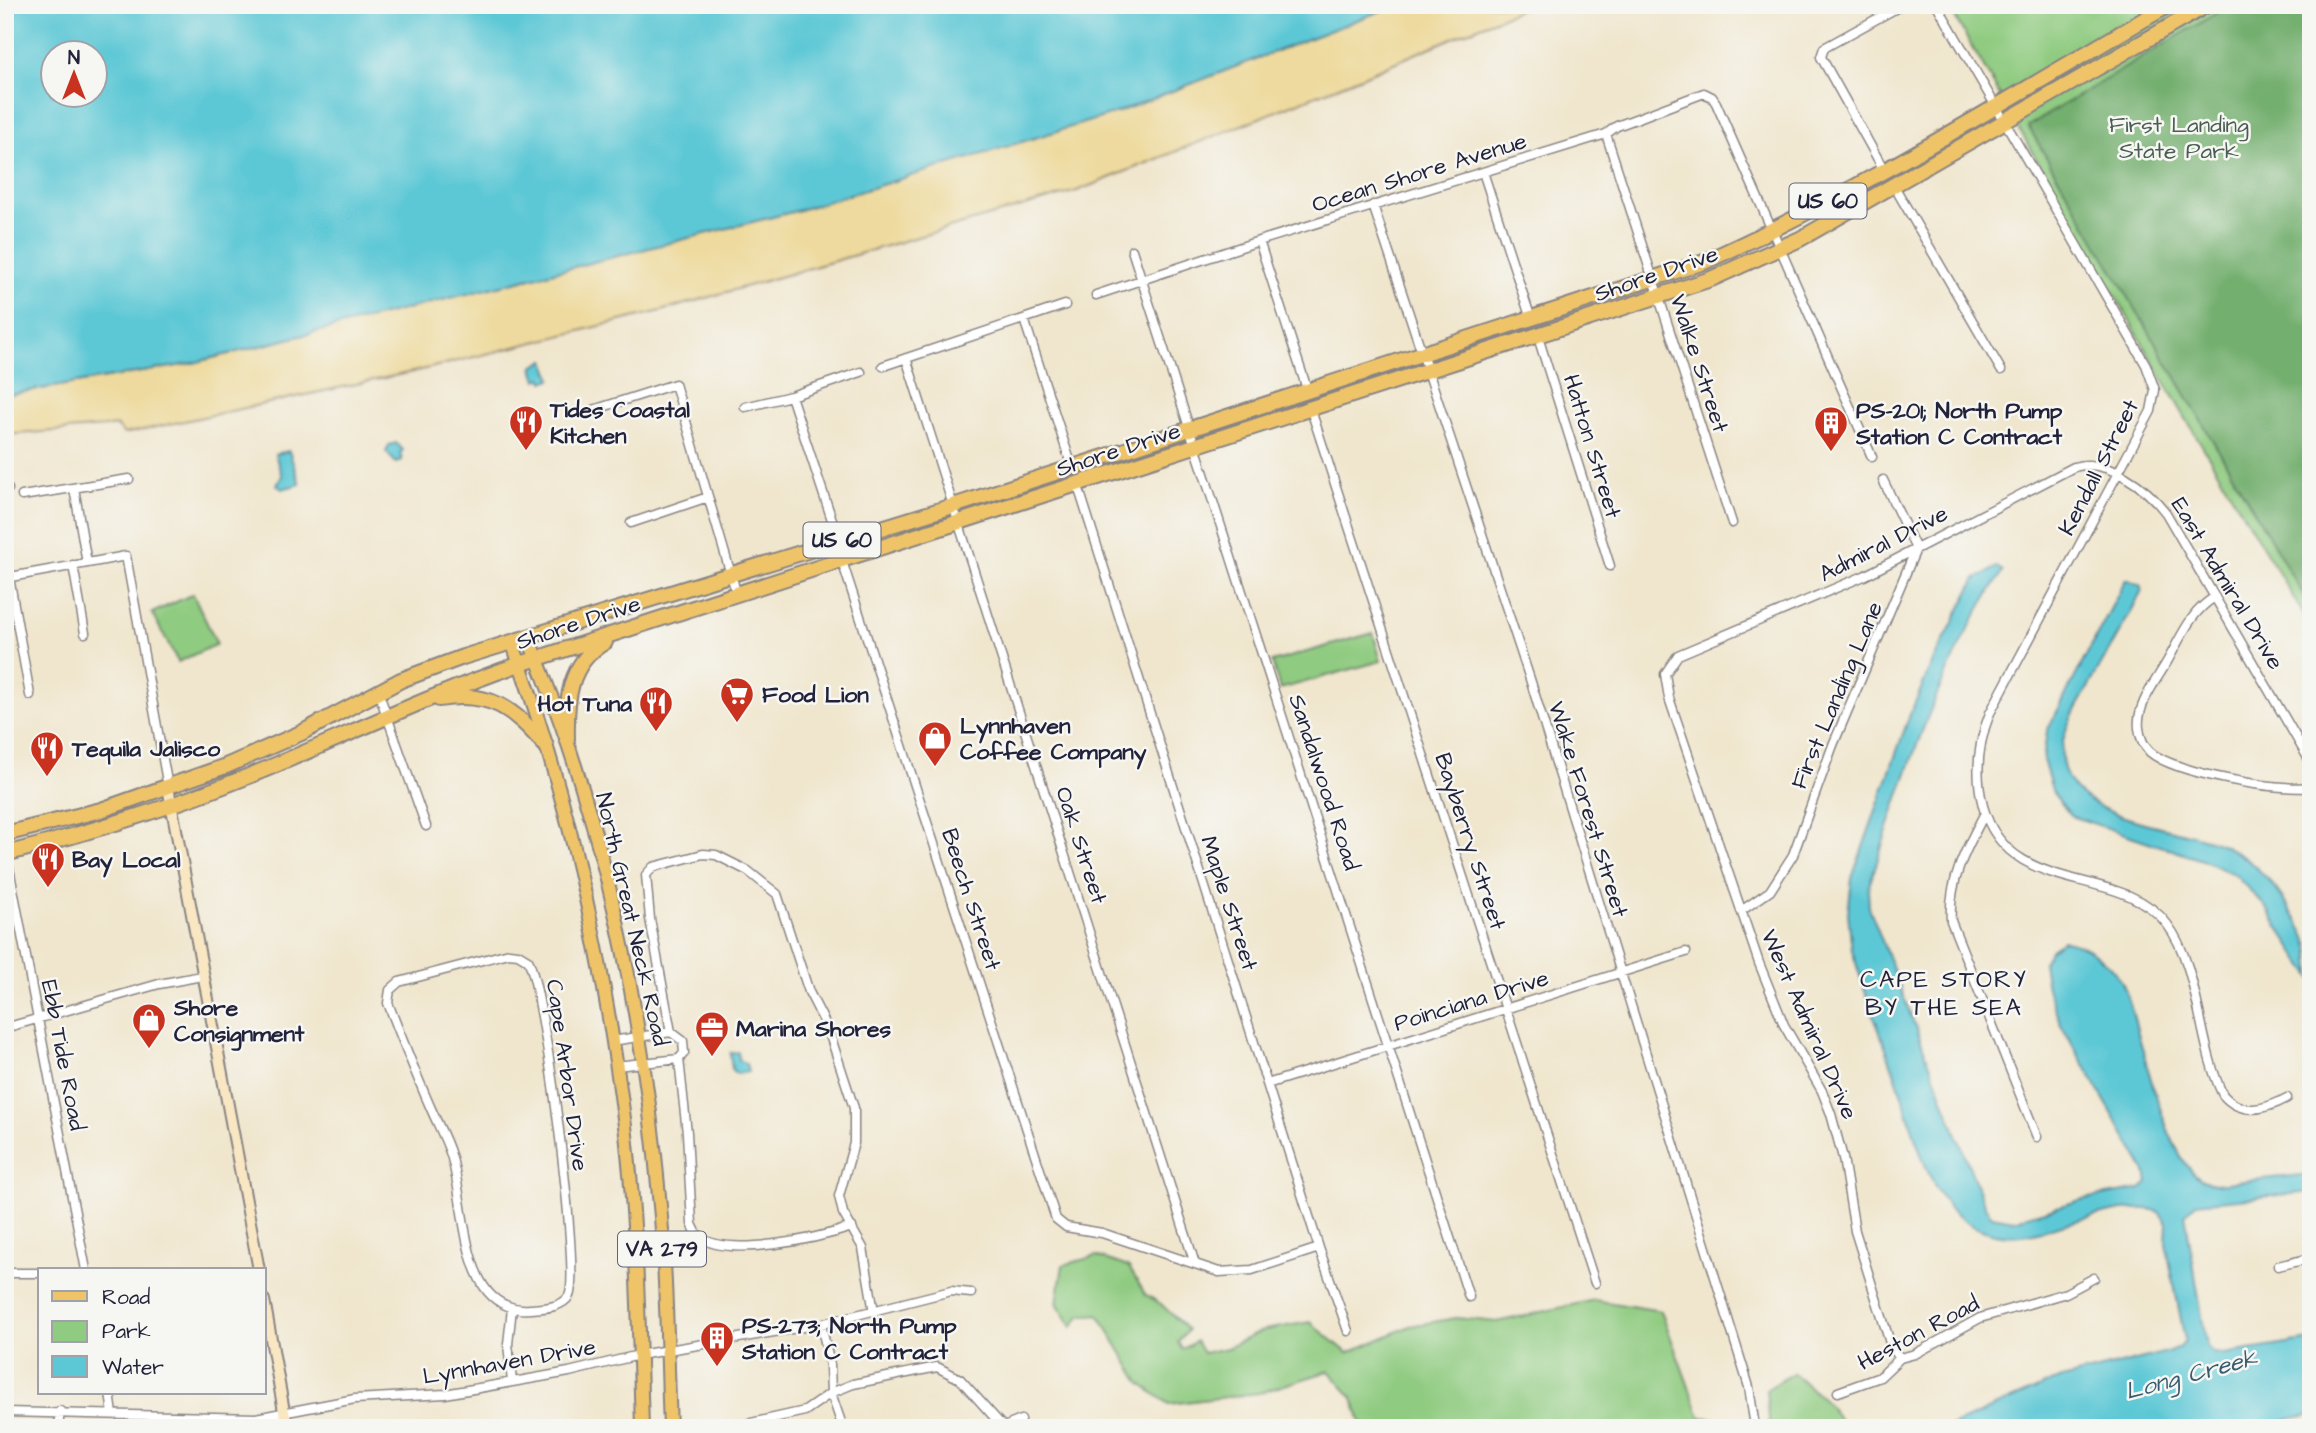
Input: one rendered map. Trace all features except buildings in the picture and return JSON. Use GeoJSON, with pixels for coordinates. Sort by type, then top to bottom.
{"type":"FeatureCollection","features":[{"type":"Feature","properties":{"kind":"highway","name":"Shore Drive"},"geometry":{"type":"LineString","coordinates":[[5,834],[101,810],[168,788],[260,752],[378,691],[463,657],[953,506],[1704,262],[1772,232],[2169,5]]}},
{"type":"Feature","properties":{"kind":"highway","name":"Shore Drive"},"geometry":{"type":"LineString","coordinates":[[6,852],[172,805],[247,777],[417,702],[520,664],[1078,486],[1717,277],[1780,249],[1894,186],[2207,5]]}},
{"type":"Feature","properties":{"kind":"highway"},"geometry":{"type":"LineString","coordinates":[[567,739],[567,695],[578,669],[597,647],[626,631]]}},
{"type":"Feature","properties":{"kind":"highway"},"geometry":{"type":"LineString","coordinates":[[417,702],[449,697],[489,700],[516,713],[546,746]]}},
{"type":"Feature","properties":{"kind":"main road","name":"North Great Neck Road"},"geometry":{"type":"LineString","coordinates":[[528,637],[567,739],[609,887],[640,1037],[660,1208],[670,1428]]}},
{"type":"Feature","properties":{"kind":"main road","name":"North Great Neck Road"},"geometry":{"type":"LineString","coordinates":[[512,642],[546,746],[588,904],[612,1041],[629,1173],[642,1428]]}},
{"type":"Feature","properties":{"kind":"street"},"geometry":{"type":"LineString","coordinates":[[1884,170],[1821,57],[1824,48],[1902,5]]}},
{"type":"Feature","properties":{"kind":"street","name":"Kendall Street"},"geometry":{"type":"LineString","coordinates":[[1937,5],[2153,380],[2151,411],[1983,729],[1979,782],[1985,813]]}},
{"type":"Feature","properties":{"kind":"street","name":"Ocean Shore Avenue"},"geometry":{"type":"LineString","coordinates":[[1096,295],[1373,205],[1606,134],[1617,126],[1704,93],[1716,103],[1772,232]]}},
{"type":"Feature","properties":{"kind":"street","name":"Walke Street"},"geometry":{"type":"LineString","coordinates":[[1606,134],[1732,523]]}},
{"type":"Feature","properties":{"kind":"street"},"geometry":{"type":"LineString","coordinates":[[1483,172],[1531,319]]}},
{"type":"Feature","properties":{"kind":"street"},"geometry":{"type":"LineString","coordinates":[[1894,186],[2001,370]]}},
{"type":"Feature","properties":{"kind":"street","name":"Wake Forest Street"},"geometry":{"type":"LineString","coordinates":[[1373,205],[1530,680],[1749,1387],[1755,1427]]}},
{"type":"Feature","properties":{"kind":"street"},"geometry":{"type":"LineString","coordinates":[[1772,232],[1872,457]]}},
{"type":"Feature","properties":{"kind":"street"},"geometry":{"type":"LineString","coordinates":[[1259,241],[1308,392]]}},
{"type":"Feature","properties":{"kind":"street"},"geometry":{"type":"LineString","coordinates":[[1132,250],[1142,280]]}},
{"type":"Feature","properties":{"kind":"street","name":"Sandalwood Road"},"geometry":{"type":"LineString","coordinates":[[1142,280],[1469,1297]]}},
{"type":"Feature","properties":{"kind":"street"},"geometry":{"type":"LineString","coordinates":[[883,366],[1065,305]]}},
{"type":"Feature","properties":{"kind":"street"},"geometry":{"type":"LineString","coordinates":[[1024,319],[1072,467]]}},
{"type":"Feature","properties":{"kind":"street","name":"Hatton Street"},"geometry":{"type":"LineString","coordinates":[[1538,337],[1610,566]]}},
{"type":"Feature","properties":{"kind":"street","name":"Oak Street"},"geometry":{"type":"LineString","coordinates":[[906,358],[1195,1264]]}},
{"type":"Feature","properties":{"kind":"street"},"geometry":{"type":"LineString","coordinates":[[745,407],[791,396],[861,372]]}},
{"type":"Feature","properties":{"kind":"street"},"geometry":{"type":"LineString","coordinates":[[590,411],[675,384],[737,595]]}},
{"type":"Feature","properties":{"kind":"street"},"geometry":{"type":"LineString","coordinates":[[791,396],[839,541]]}},
{"type":"Feature","properties":{"kind":"street","name":"Bayberry Street"},"geometry":{"type":"LineString","coordinates":[[1311,410],[1595,1283]]}},
{"type":"Feature","properties":{"kind":"street","name":"Admiral Drive"},"geometry":{"type":"LineString","coordinates":[[1668,667],[1678,654],[1807,603],[2074,467],[2092,464],[2117,474]]}},
{"type":"Feature","properties":{"kind":"street","name":"East Admiral Drive"},"geometry":{"type":"LineString","coordinates":[[2117,474],[2157,501],[2311,763]]}},
{"type":"Feature","properties":{"kind":"street"},"geometry":{"type":"LineString","coordinates":[[22,496],[129,479]]}},
{"type":"Feature","properties":{"kind":"street"},"geometry":{"type":"LineString","coordinates":[[1883,480],[1916,549]]}},
{"type":"Feature","properties":{"kind":"street","name":"Maple Street"},"geometry":{"type":"LineString","coordinates":[[1078,486],[1319,1248],[1348,1331]]}},
{"type":"Feature","properties":{"kind":"street"},"geometry":{"type":"LineString","coordinates":[[74,488],[87,563]]}},
{"type":"Feature","properties":{"kind":"street"},"geometry":{"type":"LineString","coordinates":[[631,523],[708,497]]}},
{"type":"Feature","properties":{"kind":"street","name":"First Landing Lane"},"geometry":{"type":"LineString","coordinates":[[1741,911],[1770,891],[1793,855],[1833,745],[1916,549]]}},
{"type":"Feature","properties":{"kind":"street"},"geometry":{"type":"LineString","coordinates":[[30,695],[7,578],[126,556],[202,976],[259,1268]]}},
{"type":"Feature","properties":{"kind":"street","name":"Beech Street"},"geometry":{"type":"LineString","coordinates":[[842,561],[1049,1200],[1061,1224],[1102,1233],[1195,1264]]}},
{"type":"Feature","properties":{"kind":"street"},"geometry":{"type":"LineString","coordinates":[[73,565],[85,633]]}},
{"type":"Feature","properties":{"kind":"street"},"geometry":{"type":"LineString","coordinates":[[2215,597],[2189,621],[2142,706],[2138,725],[2144,744],[2154,755],[2210,774],[2281,788],[2311,787]]}},
{"type":"Feature","properties":{"kind":"street","name":"West Admiral Drive"},"geometry":{"type":"LineString","coordinates":[[1668,667],[1666,682],[1669,698],[1741,911],[1784,1025],[1822,1091],[1832,1114],[1858,1242],[1891,1346],[1900,1358]]}},
{"type":"Feature","properties":{"kind":"street"},"geometry":{"type":"LineString","coordinates":[[378,691],[426,826]]}},
{"type":"Feature","properties":{"kind":"street"},"geometry":{"type":"LineString","coordinates":[[1985,813],[2007,848],[2031,865],[2136,900],[2157,913],[2179,946],[2223,1095],[2234,1105],[2247,1110],[2268,1106],[2287,1097]]}},
{"type":"Feature","properties":{"kind":"street"},"geometry":{"type":"LineString","coordinates":[[1985,813],[1956,874],[1950,904],[1951,921],[2037,1137]]}},
{"type":"Feature","properties":{"kind":"street","name":"Ebb Tide Road"},"geometry":{"type":"LineString","coordinates":[[6,852],[86,1268]]}},
{"type":"Feature","properties":{"kind":"street"},"geometry":{"type":"LineString","coordinates":[[616,1066],[679,1059],[684,1053],[683,1041],[671,1032],[650,919],[646,875],[653,867],[703,854],[716,855],[748,871],[777,894],[809,992],[832,1039],[856,1116],[854,1143],[839,1196],[843,1213],[863,1248],[874,1312]]}},
{"type":"Feature","properties":{"kind":"street","name":"Poinciana Drive"},"geometry":{"type":"LineString","coordinates":[[1267,1084],[1686,952]]}},
{"type":"Feature","properties":{"kind":"street","name":"Cape Arbor Drive"},"geometry":{"type":"LineString","coordinates":[[509,953],[518,954],[528,960],[540,1003],[556,1100],[571,1288],[566,1300],[554,1306],[526,1310],[512,1308],[488,1292],[478,1274],[450,1151],[388,1003],[390,990],[399,982],[509,953]]}},
{"type":"Feature","properties":{"kind":"street"},"geometry":{"type":"LineString","coordinates":[[5,1028],[159,984],[202,976]]}},
{"type":"Feature","properties":{"kind":"street"},"geometry":{"type":"LineString","coordinates":[[612,1041],[671,1032]]}},
{"type":"Feature","properties":{"kind":"street"},"geometry":{"type":"LineString","coordinates":[[679,1059],[687,1133],[692,1224],[698,1236],[720,1244],[768,1244],[831,1234],[852,1227]]}},
{"type":"Feature","properties":{"kind":"street"},"geometry":{"type":"LineString","coordinates":[[1195,1264],[1219,1272],[1244,1272],[1319,1248]]}},
{"type":"Feature","properties":{"kind":"street"},"geometry":{"type":"LineString","coordinates":[[2278,1266],[2311,1258]]}},
{"type":"Feature","properties":{"kind":"street"},"geometry":{"type":"LineString","coordinates":[[5,1273],[38,1273]]}},
{"type":"Feature","properties":{"kind":"street","name":"Heston Road"},"geometry":{"type":"LineString","coordinates":[[1838,1392],[1880,1377],[1900,1358],[1915,1354],[1980,1318],[2066,1293],[2094,1278]]}},
{"type":"Feature","properties":{"kind":"street","name":"Lynnhaven Drive"},"geometry":{"type":"LineString","coordinates":[[5,1412],[60,1411],[113,1415],[256,1418],[284,1415],[355,1399],[445,1394],[639,1355],[821,1324],[951,1291],[971,1293]]}},
{"type":"Feature","properties":{"kind":"street"},"geometry":{"type":"LineString","coordinates":[[512,1308],[508,1344],[512,1382]]}},
{"type":"Feature","properties":{"kind":"street"},"geometry":{"type":"LineString","coordinates":[[266,1312],[287,1428]]}},
{"type":"Feature","properties":{"kind":"street"},"geometry":{"type":"LineString","coordinates":[[821,1324],[830,1365],[831,1393],[843,1428]]}},
{"type":"Feature","properties":{"kind":"street"},"geometry":{"type":"LineString","coordinates":[[728,1428],[806,1411],[831,1393],[853,1384],[937,1367],[960,1379],[1004,1428],[1021,1420]]}},
{"type":"Feature","properties":{"kind":"street"},"geometry":{"type":"LineString","coordinates":[[110,1394],[113,1415]]}},
{"type":"Feature","properties":{"kind":"street"},"geometry":{"type":"LineString","coordinates":[[58,1428],[60,1411]]}},
{"type":"Feature","properties":{"kind":"green space","name":"First Landing State Park"},"geometry":{"type":"Polygon","coordinates":[[[1948,5],[2311,5],[2311,627],[2182,412],[1948,5]]]}},
{"type":"Feature","properties":{"kind":"green space","name":"First Landing State Park"},"geometry":{"type":"Polygon","coordinates":[[[2230,5],[2311,5],[2311,608],[2028,126],[2230,5]]]}},
{"type":"Feature","properties":{"kind":"green space"},"geometry":{"type":"Polygon","coordinates":[[[193,594],[217,644],[178,662],[152,613],[193,594]]]}},
{"type":"Feature","properties":{"kind":"green space"},"geometry":{"type":"Polygon","coordinates":[[[1373,633],[1381,661],[1280,689],[1272,662],[1373,633]]]}},
{"type":"Feature","properties":{"kind":"green space"},"geometry":{"type":"Polygon","coordinates":[[[1096,1256],[1129,1267],[1145,1294],[1161,1304],[1188,1330],[1178,1342],[1182,1349],[1196,1341],[1203,1353],[1227,1348],[1264,1330],[1310,1322],[1348,1353],[1410,1326],[1456,1318],[1497,1322],[1594,1300],[1661,1311],[1700,1417],[1740,1422],[1742,1428],[1363,1428],[1353,1398],[1329,1371],[1259,1393],[1169,1404],[1141,1384],[1098,1314],[1080,1316],[1072,1327],[1057,1303],[1063,1265],[1096,1256]]]}},
{"type":"Feature","properties":{"kind":"green space"},"geometry":{"type":"Polygon","coordinates":[[[1793,1373],[1824,1400],[1846,1428],[1770,1428],[1766,1390],[1793,1373]]]}},
{"type":"Feature","properties":{"kind":"sand"},"geometry":{"type":"Polygon","coordinates":[[[1396,5],[1530,5],[1349,82],[1077,191],[661,311],[417,371],[124,434],[117,426],[5,435],[5,395],[189,364],[796,211],[1113,114],[1396,5]]]}},
{"type":"Feature","properties":{"kind":"water"},"geometry":{"type":"Polygon","coordinates":[[[5,5],[1396,5],[1113,114],[796,211],[189,364],[5,395],[5,5]]]}},
{"type":"Feature","properties":{"kind":"water"},"geometry":{"type":"Polygon","coordinates":[[[545,360],[552,379],[544,382],[542,378],[537,380],[533,367],[545,360]]]}},
{"type":"Feature","properties":{"kind":"water"},"geometry":{"type":"Polygon","coordinates":[[[396,443],[403,450],[400,453],[402,460],[396,463],[386,452],[389,445],[396,443]]]}},
{"type":"Feature","properties":{"kind":"water"},"geometry":{"type":"Polygon","coordinates":[[[289,451],[300,484],[282,489],[277,485],[282,476],[275,454],[289,451]]]}},
{"type":"Feature","properties":{"kind":"water","name":"Long Creek"},"geometry":{"type":"Polygon","coordinates":[[[1997,567],[2003,572],[1959,646],[1924,726],[1868,889],[1869,907],[1985,1207],[1992,1216],[2014,1220],[2084,1199],[2141,1189],[2148,1183],[2146,1172],[2061,1025],[2047,988],[2043,963],[2050,950],[2063,941],[2080,945],[2097,955],[2122,982],[2168,1129],[2181,1157],[2197,1176],[2215,1184],[2311,1174],[2311,1192],[2196,1203],[2185,1214],[2207,1347],[2212,1353],[2224,1354],[2311,1340],[2311,1415],[2237,1428],[1947,1428],[2054,1381],[2167,1352],[2181,1347],[2185,1340],[2166,1244],[2167,1223],[2159,1212],[2148,1209],[2118,1211],[2030,1234],[2007,1235],[1976,1228],[1957,1215],[1946,1203],[1920,1152],[1852,950],[1848,913],[1852,878],[1910,714],[1934,659],[1976,579],[1997,567]]]}},
{"type":"Feature","properties":{"kind":"water"},"geometry":{"type":"Polygon","coordinates":[[[2126,579],[2140,585],[2142,590],[2070,720],[2063,741],[2064,768],[2075,789],[2094,804],[2148,824],[2225,846],[2262,872],[2289,908],[2304,934],[2309,947],[2311,977],[2264,905],[2234,874],[2202,860],[2071,816],[2053,793],[2043,760],[2047,731],[2126,579]]]}},
{"type":"Feature","properties":{"kind":"water"},"geometry":{"type":"Polygon","coordinates":[[[738,1052],[739,1060],[746,1064],[748,1072],[737,1074],[732,1070],[730,1053],[738,1052]]]}},
{"type":"Feature","properties":{"kind":"place","name":"Tides Coastal Kitchen"},"geometry":{"type":"Point","coordinates":[526,452]}},
{"type":"Feature","properties":{"kind":"place","name":"PS-201; North Pump Station C Contract"},"geometry":{"type":"Point","coordinates":[1831,453]}},
{"type":"Feature","properties":{"kind":"place","name":"Food Lion"},"geometry":{"type":"Point","coordinates":[737,724]}},
{"type":"Feature","properties":{"kind":"place","name":"Hot Tuna"},"geometry":{"type":"Point","coordinates":[656,733]}},
{"type":"Feature","properties":{"kind":"place","name":"Lynnhaven Coffee Company"},"geometry":{"type":"Point","coordinates":[935,768]}},
{"type":"Feature","properties":{"kind":"place","name":"Tequila Jalisco"},"geometry":{"type":"Point","coordinates":[47,778]}},
{"type":"Feature","properties":{"kind":"place","name":"Bay Local"},"geometry":{"type":"Point","coordinates":[48,889]}},
{"type":"Feature","properties":{"kind":"place","name":"Shore Consignment"},"geometry":{"type":"Point","coordinates":[149,1050]}},
{"type":"Feature","properties":{"kind":"place","name":"Marina Shores"},"geometry":{"type":"Point","coordinates":[712,1058]}},
{"type":"Feature","properties":{"kind":"place","name":"PS-273; North Pump Station C Contract"},"geometry":{"type":"Point","coordinates":[717,1368]}},
{"type":"Feature","properties":{"kind":"district","name":"CAPE STORY BY THE SEA"},"geometry":{"type":"Point","coordinates":[1944,993]}}]}
